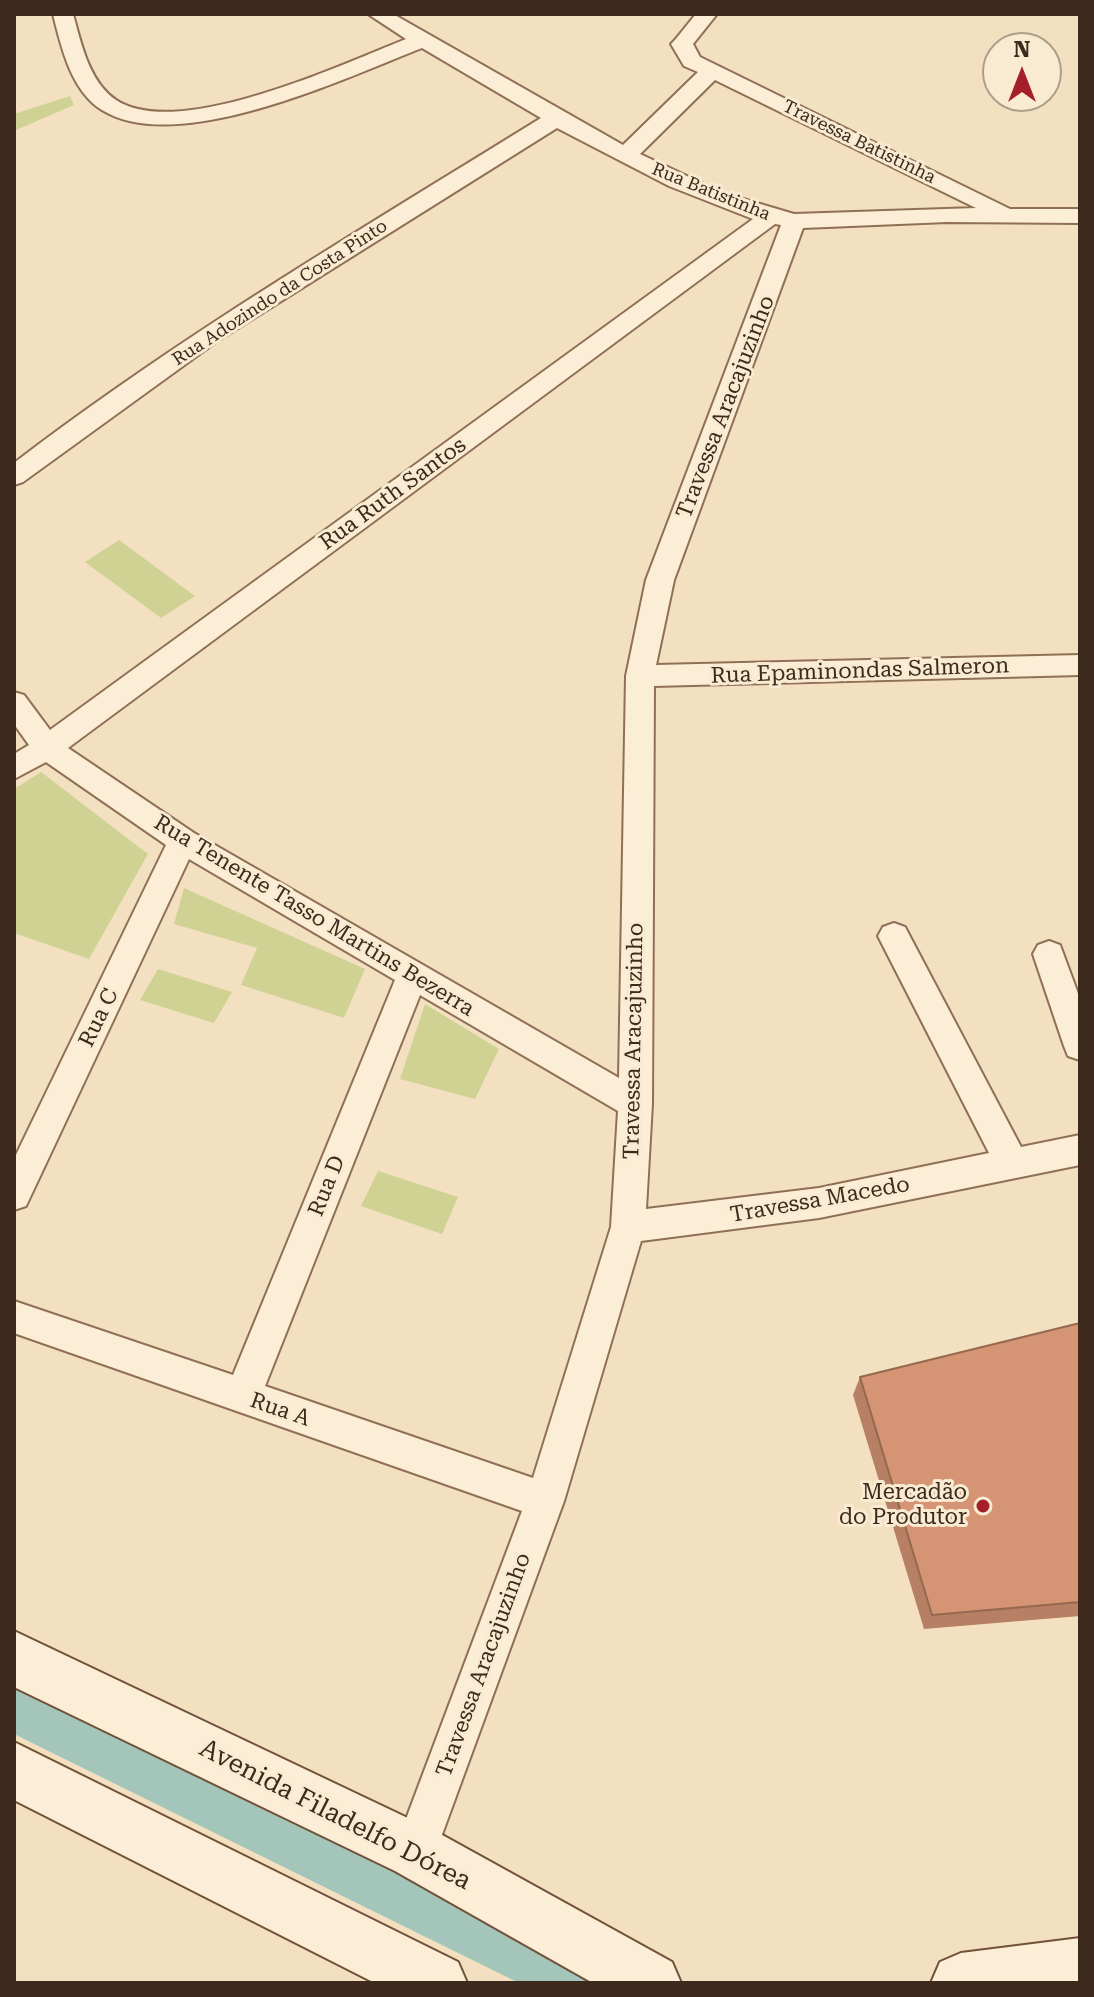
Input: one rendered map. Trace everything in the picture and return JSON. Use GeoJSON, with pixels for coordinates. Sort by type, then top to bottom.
{"type":"FeatureCollection","features":[{"type":"Feature","properties":{"kind":"street"},"geometry":{"type":"LineString","coordinates":[[63,14],[73,55],[99,97],[122,114],[150,120],[188,118],[228,110],[423,40]]}},
{"type":"Feature","properties":{"kind":"street"},"geometry":{"type":"LineString","coordinates":[[378,14],[423,40]]}},
{"type":"Feature","properties":{"kind":"street","name":"Travessa Batistinha"},"geometry":{"type":"LineString","coordinates":[[707,14],[682,47],[692,61],[1006,214]]}},
{"type":"Feature","properties":{"kind":"street","name":"Rua Batistinha"},"geometry":{"type":"LineString","coordinates":[[423,40],[554,120],[625,156],[675,180],[782,219],[1006,214],[1080,216]]}},
{"type":"Feature","properties":{"kind":"street"},"geometry":{"type":"LineString","coordinates":[[625,156],[711,72]]}},
{"type":"Feature","properties":{"kind":"street","name":"Rua Adozindo da Costa Pinto"},"geometry":{"type":"LineString","coordinates":[[14,476],[86,419],[174,360],[554,120]]}},
{"type":"Feature","properties":{"kind":"street","name":"Travessa Aracajuzinho"},"geometry":{"type":"LineString","coordinates":[[415,1851],[545,1501],[628,1227],[635,1104],[640,676],[660,580],[782,219]]}},
{"type":"Feature","properties":{"kind":"street","name":"Rua Ruth Santos"},"geometry":{"type":"LineString","coordinates":[[14,768],[47,748],[782,219]]}},
{"type":"Feature","properties":{"kind":"street","name":"Rua Epaminondas Salmeron"},"geometry":{"type":"LineString","coordinates":[[640,676],[1080,665]]}},
{"type":"Feature","properties":{"kind":"street","name":"Rua Tenente Tasso Martins Bezerra"},"geometry":{"type":"LineString","coordinates":[[14,703],[47,748],[183,841],[635,1104]]}},
{"type":"Feature","properties":{"kind":"street","name":"Rua C"},"geometry":{"type":"LineString","coordinates":[[14,1195],[183,841]]}},
{"type":"Feature","properties":{"kind":"street"},"geometry":{"type":"LineString","coordinates":[[894,936],[1012,1164]]}},
{"type":"Feature","properties":{"kind":"street"},"geometry":{"type":"LineString","coordinates":[[1049,954],[1080,1046]]}},
{"type":"Feature","properties":{"kind":"street","name":"Rua D"},"geometry":{"type":"LineString","coordinates":[[242,1397],[412,976]]}},
{"type":"Feature","properties":{"kind":"street","name":"Travessa Macedo"},"geometry":{"type":"LineString","coordinates":[[628,1227],[819,1203],[1080,1150]]}},
{"type":"Feature","properties":{"kind":"street","name":"Rua A"},"geometry":{"type":"LineString","coordinates":[[14,1317],[545,1501]]}},
{"type":"Feature","properties":{"kind":"street","name":"Avenida Filadelfo Dórea"},"geometry":{"type":"LineString","coordinates":[[14,1658],[415,1851],[651,1983]]}},
{"type":"Feature","properties":{"kind":"street"},"geometry":{"type":"LineString","coordinates":[[14,1770],[437,1983]]}},
{"type":"Feature","properties":{"kind":"street"},"geometry":{"type":"LineString","coordinates":[[961,1983],[1080,1968]]}},
{"type":"Feature","properties":{"kind":"green space"},"geometry":{"type":"Polygon","coordinates":[[[70,96],[74,105],[14,131],[14,114],[70,96]]]}},
{"type":"Feature","properties":{"kind":"green space"},"geometry":{"type":"Polygon","coordinates":[[[119,540],[195,596],[161,618],[85,562],[119,540]]]}},
{"type":"Feature","properties":{"kind":"green space"},"geometry":{"type":"Polygon","coordinates":[[[41,772],[148,854],[89,959],[14,933],[14,789],[41,772]]]}},
{"type":"Feature","properties":{"kind":"green space"},"geometry":{"type":"Polygon","coordinates":[[[184,888],[365,969],[344,1018],[241,985],[257,948],[174,924],[184,888]]]}},
{"type":"Feature","properties":{"kind":"green space"},"geometry":{"type":"Polygon","coordinates":[[[158,969],[232,992],[214,1023],[140,1000],[158,969]]]}},
{"type":"Feature","properties":{"kind":"green space"},"geometry":{"type":"Polygon","coordinates":[[[425,1004],[499,1049],[475,1099],[400,1079],[425,1004]]]}},
{"type":"Feature","properties":{"kind":"green space"},"geometry":{"type":"Polygon","coordinates":[[[378,1171],[458,1197],[442,1234],[361,1206],[378,1171]]]}},
{"type":"Feature","properties":{"kind":"building","name":"Mercadão do Produtor"},"geometry":{"type":"Polygon","coordinates":[[[1080,1323],[1080,1602],[932,1615],[860,1377],[1080,1323]]]}},
{"type":"Feature","properties":{"kind":"waterway"},"geometry":{"type":"LineString","coordinates":[[14,1705],[577,1980]]}},
{"type":"Feature","properties":{"kind":"place","name":"Mercadão do Produtor"},"geometry":{"type":"Point","coordinates":[983,1506]}}]}
